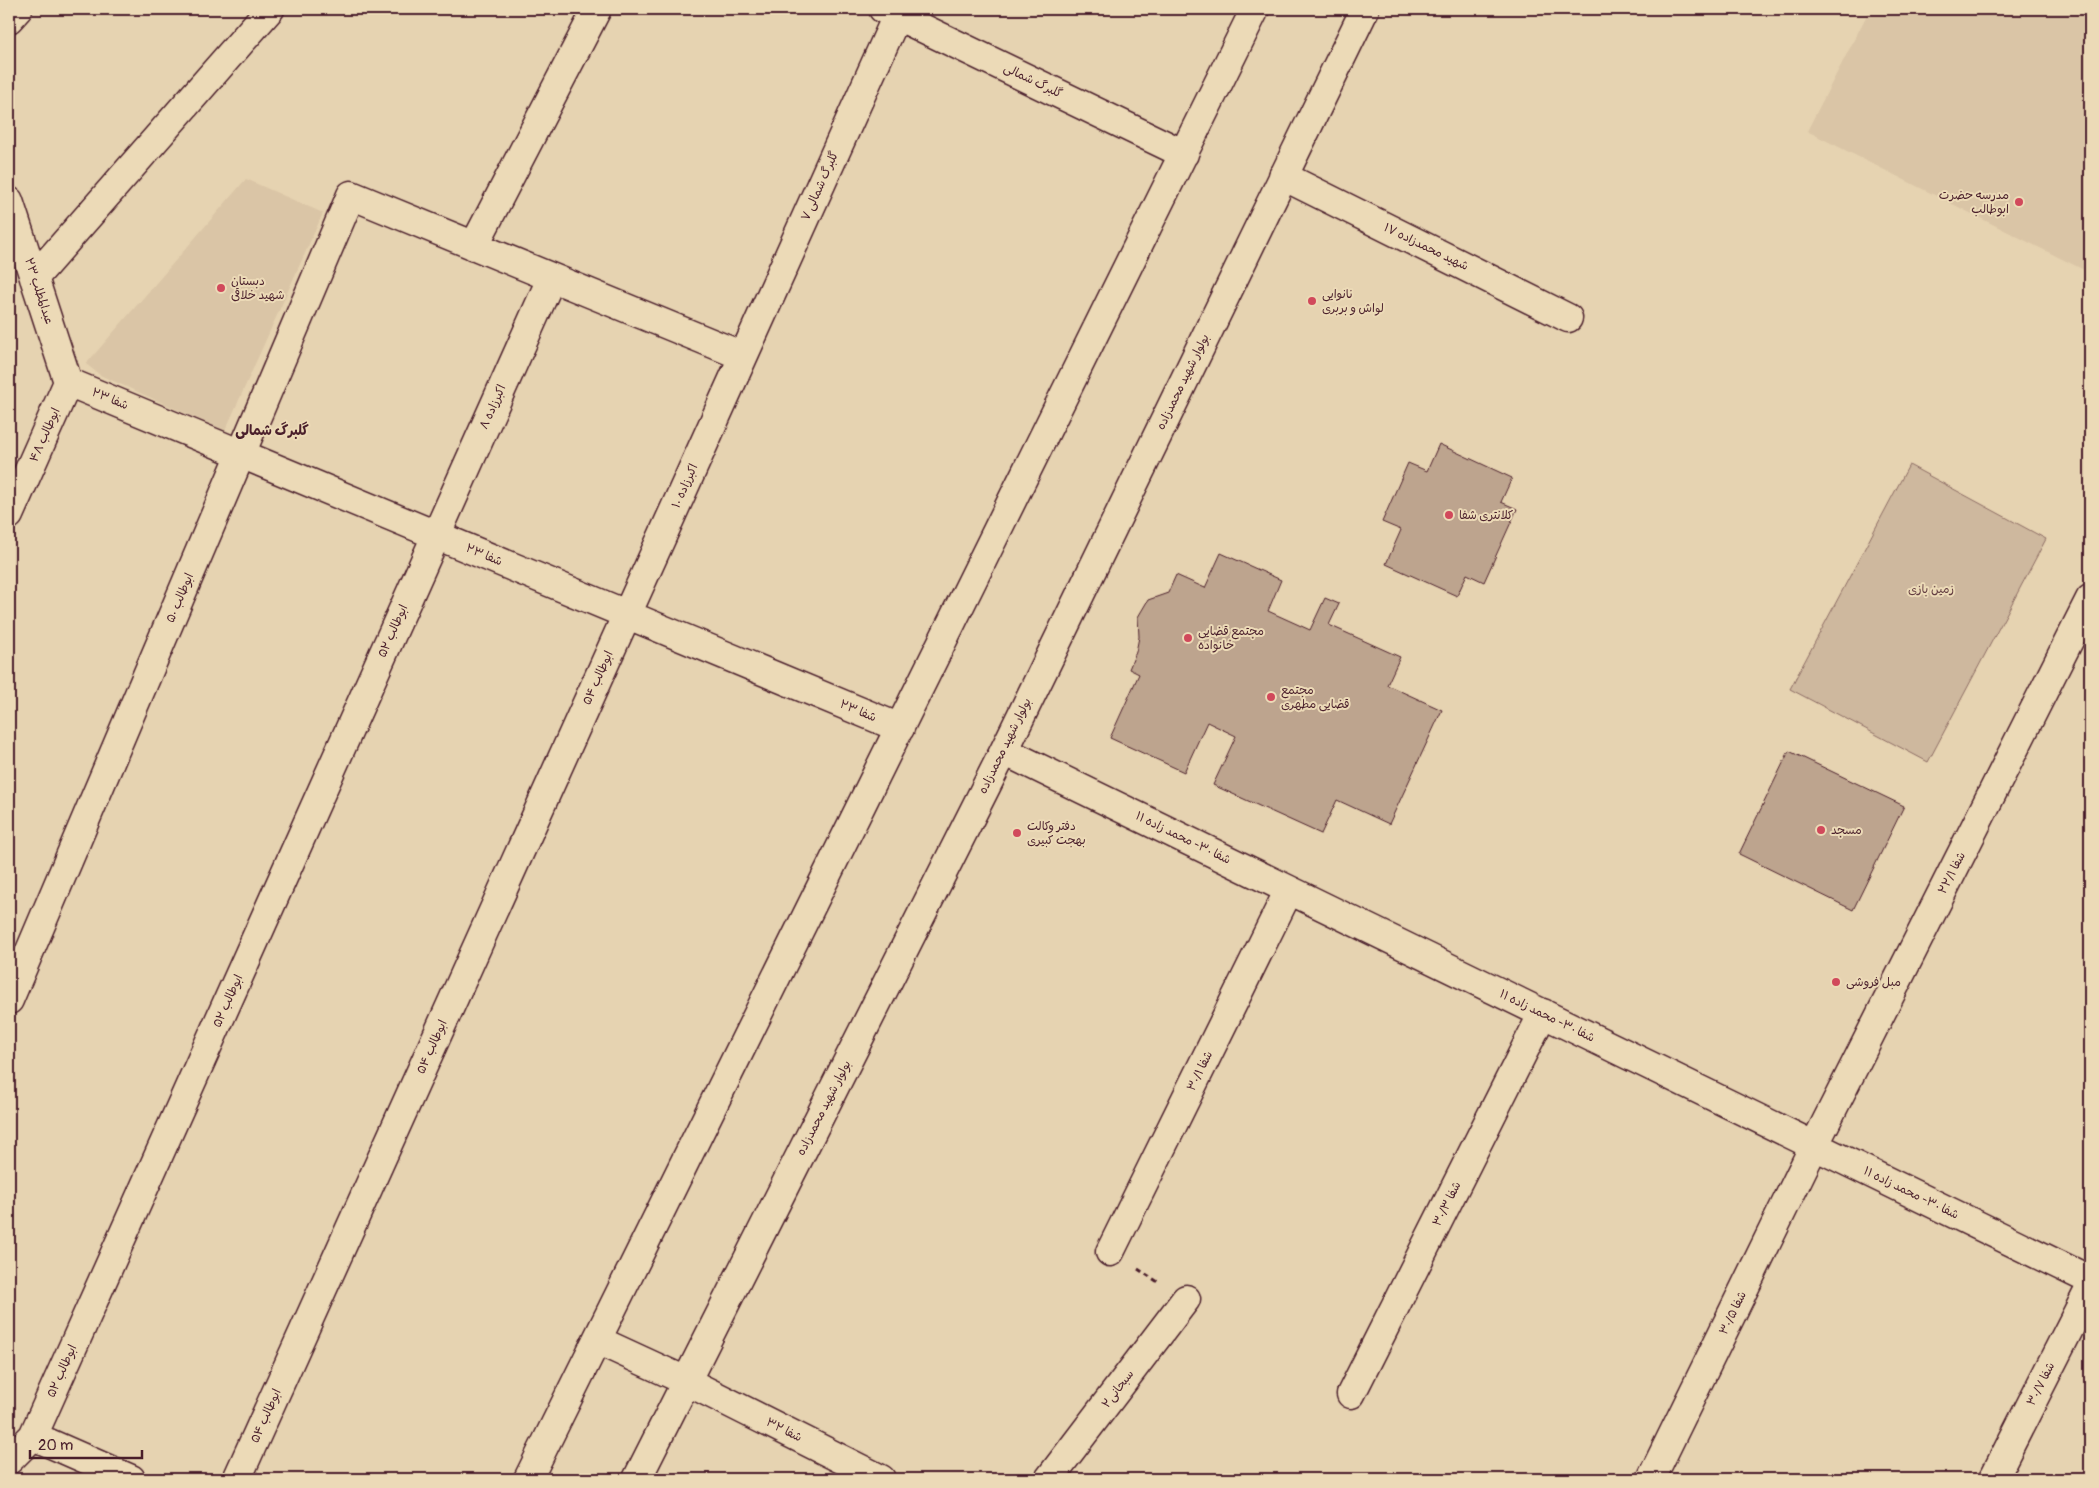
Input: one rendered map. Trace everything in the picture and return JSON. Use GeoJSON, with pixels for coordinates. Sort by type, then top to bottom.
{"type":"FeatureCollection","features":[{"type":"Feature","properties":{"kind":"street"},"geometry":{"type":"LineString","coordinates":[[9,19],[18,9]]}},
{"type":"Feature","properties":{"kind":"street"},"geometry":{"type":"LineString","coordinates":[[34,278],[270,9]]}},
{"type":"Feature","properties":{"kind":"street"},"geometry":{"type":"LineString","coordinates":[[597,9],[474,246],[743,356]]}},
{"type":"Feature","properties":{"kind":"street"},"geometry":{"type":"LineString","coordinates":[[528,1479],[1255,9]]}},
{"type":"Feature","properties":{"kind":"street","name":"بولوار شهید محمدزاده"},"geometry":{"type":"LineString","coordinates":[[637,1479],[1004,751],[1365,9]]}},
{"type":"Feature","properties":{"kind":"street","name":"گلبرگ شمالی"},"geometry":{"type":"LineString","coordinates":[[893,11],[1184,154]]}},
{"type":"Feature","properties":{"kind":"street","name":"گلبرگ شمالی ۷"},"geometry":{"type":"LineString","coordinates":[[743,356],[893,11]]}},
{"type":"Feature","properties":{"kind":"street","name":"شهید محمدزاده ۱۷"},"geometry":{"type":"LineString","coordinates":[[1284,176],[1568,318]]}},
{"type":"Feature","properties":{"kind":"street","name":"ابوطالب ۵۰"},"geometry":{"type":"LineString","coordinates":[[9,1000],[351,196],[474,246]]}},
{"type":"Feature","properties":{"kind":"street","name":"عبدالمطلب ۲۳"},"geometry":{"type":"LineString","coordinates":[[9,201],[68,382]]}},
{"type":"Feature","properties":{"kind":"street","name":"اکبرزاده ۸"},"geometry":{"type":"LineString","coordinates":[[436,536],[551,279]]}},
{"type":"Feature","properties":{"kind":"street","name":"اکبرزاده ۱۰"},"geometry":{"type":"LineString","coordinates":[[627,615],[743,356]]}},
{"type":"Feature","properties":{"kind":"street","name":"شفا ۲۳"},"geometry":{"type":"LineString","coordinates":[[68,382],[242,452],[436,536],[900,728]]}},
{"type":"Feature","properties":{"kind":"street","name":"ابوطالب ۴۸"},"geometry":{"type":"LineString","coordinates":[[9,515],[68,382]]}},
{"type":"Feature","properties":{"kind":"street","name":"ابوطالب ۵۲"},"geometry":{"type":"LineString","coordinates":[[9,1460],[33,1436],[436,536]]}},
{"type":"Feature","properties":{"kind":"street","name":"۲۲/۱ شفا"},"geometry":{"type":"LineString","coordinates":[[1814,1146],[2090,599]]}},
{"type":"Feature","properties":{"kind":"street","name":"ابوطالب ۵۴"},"geometry":{"type":"LineString","coordinates":[[237,1479],[627,615]]}},
{"type":"Feature","properties":{"kind":"street","name":"شفا ۳۰- محمد زاده ۱۱"},"geometry":{"type":"LineString","coordinates":[[1004,751],[2090,1280]]}},
{"type":"Feature","properties":{"kind":"street","name":"شفا ۳۰/۱"},"geometry":{"type":"LineString","coordinates":[[1110,1252],[1290,890]]}},
{"type":"Feature","properties":{"kind":"street","name":"۳۰/۳ شفا"},"geometry":{"type":"LineString","coordinates":[[1351,1394],[1543,1013]]}},
{"type":"Feature","properties":{"kind":"street","name":"۳۰/۵ شفا"},"geometry":{"type":"LineString","coordinates":[[1651,1479],[1814,1146]]}},
{"type":"Feature","properties":{"kind":"street","name":"۳۰/۷ شفا"},"geometry":{"type":"LineString","coordinates":[[1993,1479],[2090,1288]]}},
{"type":"Feature","properties":{"kind":"street","name":"سبحانی۲"},"geometry":{"type":"LineString","coordinates":[[1049,1479],[1186,1300]]}},
{"type":"Feature","properties":{"kind":"street","name":"شفا ۳۲"},"geometry":{"type":"LineString","coordinates":[[597,1340],[686,1381],[881,1479]]}},
{"type":"Feature","properties":{"kind":"street"},"geometry":{"type":"LineString","coordinates":[[33,1436],[131,1479]]}},
{"type":"Feature","properties":{"kind":"path"},"geometry":{"type":"LineString","coordinates":[[1110,1252],[1186,1300]]}},
{"type":"Feature","properties":{"kind":"shaded area","name":"مدرسه حضرت ابوطالب"},"geometry":{"type":"Polygon","coordinates":[[[1870,9],[2090,9],[2090,273],[1807,131],[1870,9]]]}},
{"type":"Feature","properties":{"kind":"shaded area","name":"دبستان شهید خلاقی"},"geometry":{"type":"Polygon","coordinates":[[[246,179],[323,213],[225,431],[100,375],[86,364],[246,179]]]}},
{"type":"Feature","properties":{"kind":"green space","name":"زمین بازی"},"geometry":{"type":"Polygon","coordinates":[[[1909,465],[2046,539],[1928,762],[1790,689],[1909,465]]]}},
{"type":"Feature","properties":{"kind":"building","name":"کلانتری شفا"},"geometry":{"type":"Polygon","coordinates":[[[1439,444],[1512,478],[1501,502],[1517,509],[1484,582],[1467,574],[1457,596],[1386,564],[1401,530],[1382,522],[1408,463],[1427,471],[1439,444]]]}},
{"type":"Feature","properties":{"kind":"building","name":"مجتمع قضایی مطهری"},"geometry":{"type":"Polygon","coordinates":[[[1221,553],[1281,580],[1268,611],[1310,630],[1325,598],[1339,604],[1329,625],[1400,657],[1387,685],[1442,710],[1389,824],[1337,800],[1321,834],[1213,785],[1236,736],[1207,722],[1184,772],[1110,738],[1139,674],[1129,669],[1136,652],[1139,637],[1138,617],[1148,600],[1168,593],[1176,575],[1205,588],[1221,553]]]}},
{"type":"Feature","properties":{"kind":"building","name":"مسجد"},"geometry":{"type":"Polygon","coordinates":[[[1789,751],[1904,806],[1853,910],[1739,854],[1789,751]]]}},
{"type":"Feature","properties":{"kind":"place","name":"مدرسه حضرت ابوطالب"},"geometry":{"type":"Point","coordinates":[2019,202]}},
{"type":"Feature","properties":{"kind":"place","name":"دبستان شهید خلاقی"},"geometry":{"type":"Point","coordinates":[221,288]}},
{"type":"Feature","properties":{"kind":"place","name":"نانوایی لواش و بربری"},"geometry":{"type":"Point","coordinates":[1312,301]}},
{"type":"Feature","properties":{"kind":"place","name":"کلانتری شفا"},"geometry":{"type":"Point","coordinates":[1449,515]}},
{"type":"Feature","properties":{"kind":"place","name":"مجتمع قضایی خانواده"},"geometry":{"type":"Point","coordinates":[1188,638]}},
{"type":"Feature","properties":{"kind":"place","name":"مجتمع قضایی مطهری"},"geometry":{"type":"Point","coordinates":[1271,697]}},
{"type":"Feature","properties":{"kind":"place","name":"مسجد"},"geometry":{"type":"Point","coordinates":[1821,830]}},
{"type":"Feature","properties":{"kind":"place","name":"دفتر وکالت بهجت کبیری"},"geometry":{"type":"Point","coordinates":[1017,833]}},
{"type":"Feature","properties":{"kind":"place","name":"مبل فروشی"},"geometry":{"type":"Point","coordinates":[1836,982]}},
{"type":"Feature","properties":{"kind":"district","name":"گلبرگ شمالی"},"geometry":{"type":"Point","coordinates":[272,430]}}]}
